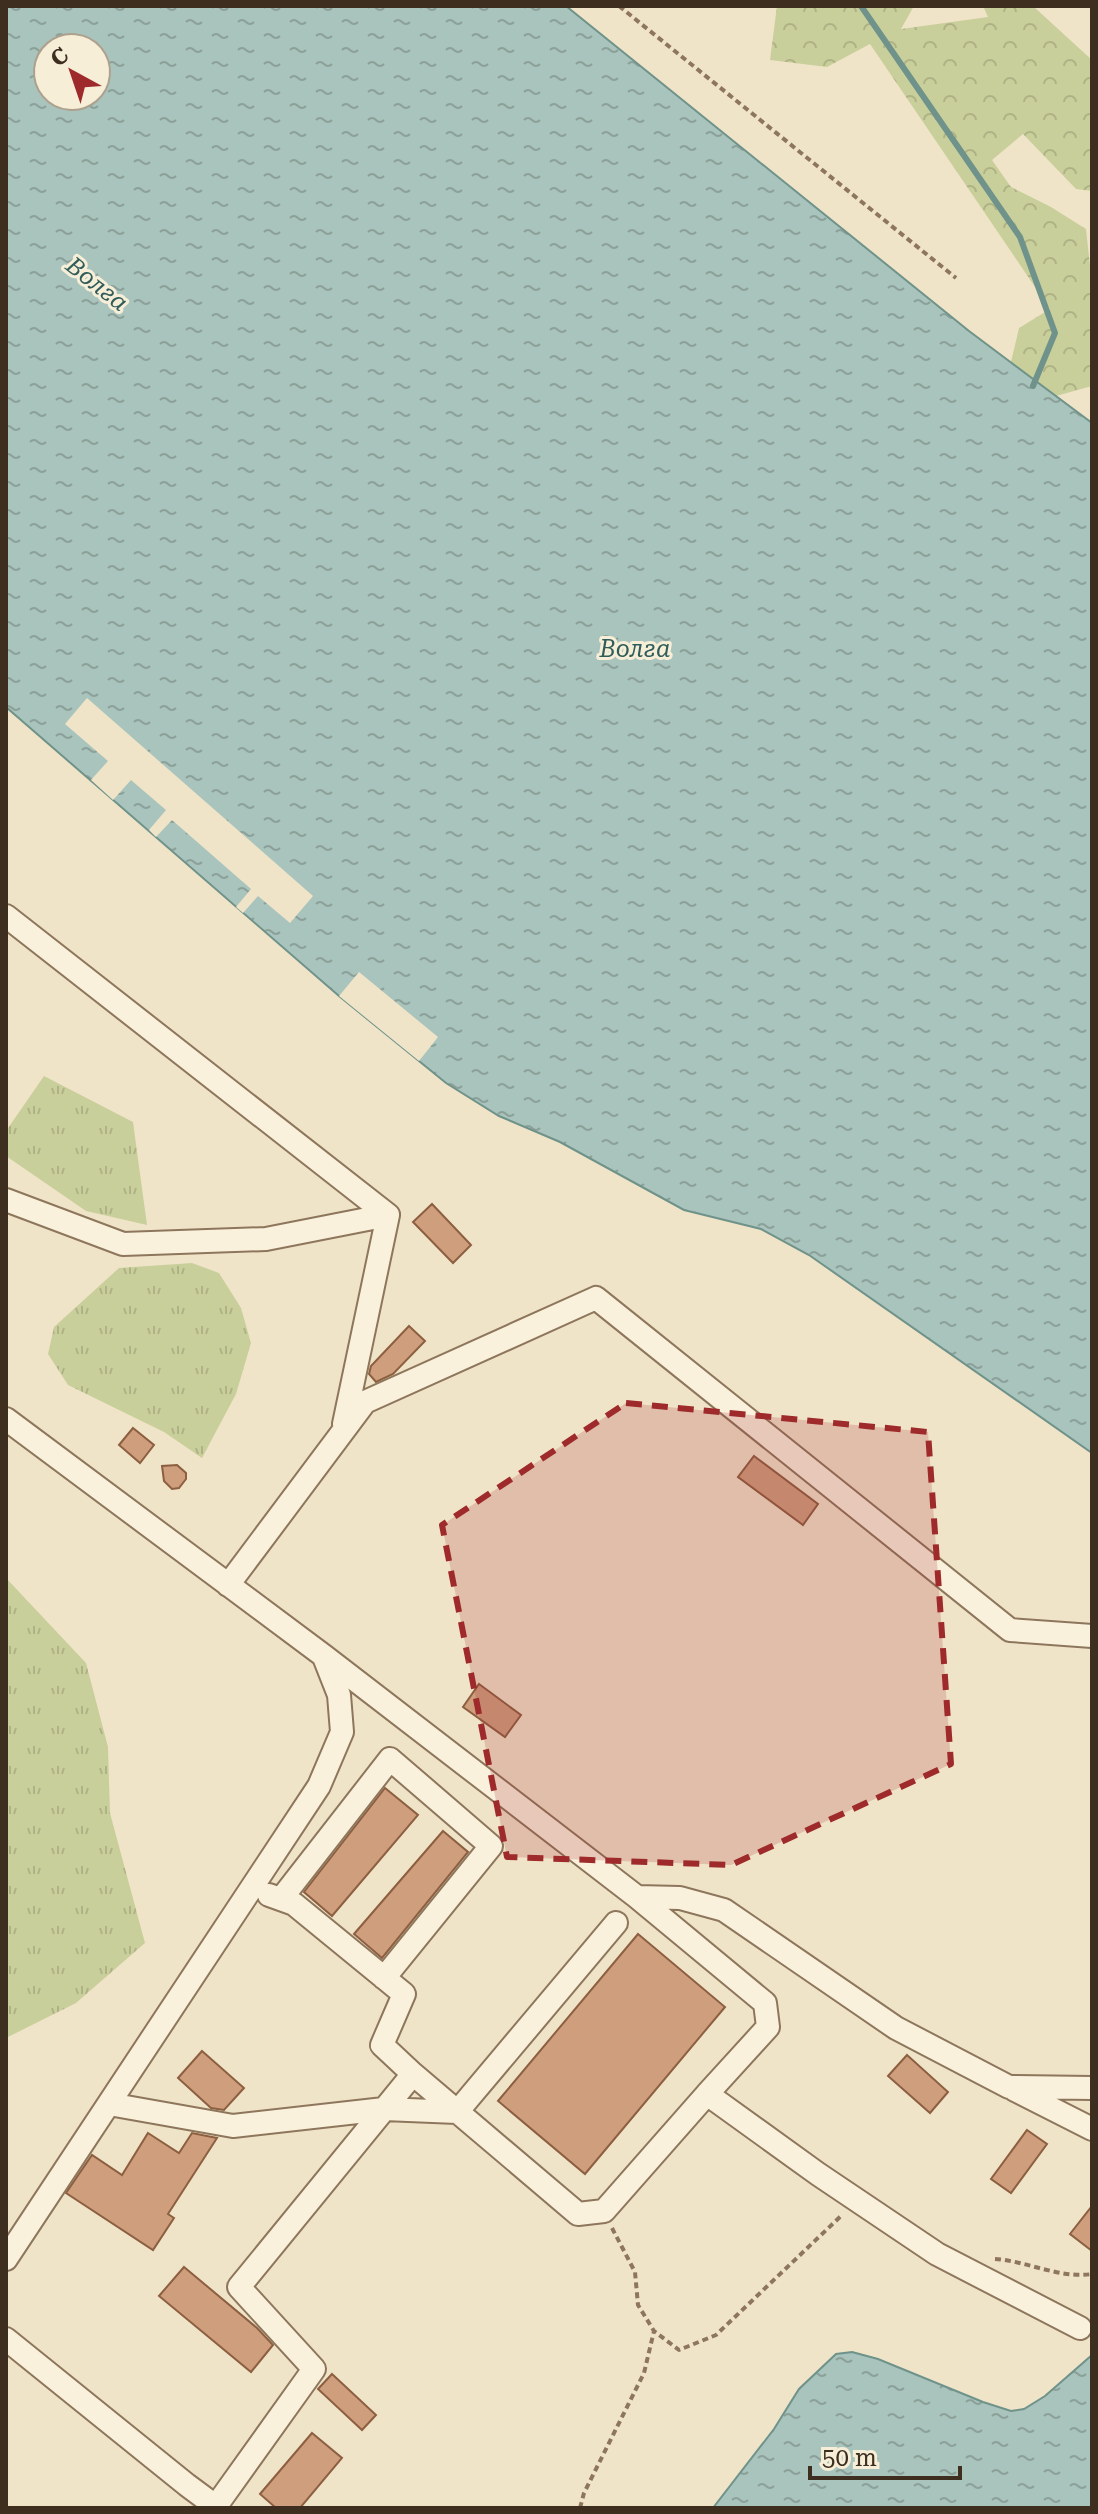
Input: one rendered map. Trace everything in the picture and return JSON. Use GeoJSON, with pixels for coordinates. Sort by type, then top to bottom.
{"type":"FeatureCollection","features":[{"type":"Feature","properties":{"kind":"street"},"geometry":{"type":"LineString","coordinates":[[6,916],[388,1215]]}},
{"type":"Feature","properties":{"kind":"street"},"geometry":{"type":"LineString","coordinates":[[6,1200],[123,1244],[266,1239],[388,1215]]}},
{"type":"Feature","properties":{"kind":"street"},"geometry":{"type":"LineString","coordinates":[[342,1433],[388,1215]]}},
{"type":"Feature","properties":{"kind":"street"},"geometry":{"type":"LineString","coordinates":[[228,1585],[365,1402],[596,1298],[1010,1630],[1092,1636]]}},
{"type":"Feature","properties":{"kind":"street"},"geometry":{"type":"LineString","coordinates":[[6,1419],[324,1656],[637,1897],[765,2003],[768,2027],[604,2211],[578,2214],[382,2045],[404,1994],[294,1904],[251,1889]]}},
{"type":"Feature","properties":{"kind":"street"},"geometry":{"type":"LineString","coordinates":[[6,2259],[319,1786],[342,1732],[339,1695],[324,1656]]}},
{"type":"Feature","properties":{"kind":"street"},"geometry":{"type":"LineString","coordinates":[[281,1899],[390,1759],[491,1846],[384,1978]]}},
{"type":"Feature","properties":{"kind":"street"},"geometry":{"type":"LineString","coordinates":[[637,1897],[680,1898],[724,1910],[896,2028],[1092,2129]]}},
{"type":"Feature","properties":{"kind":"street"},"geometry":{"type":"LineString","coordinates":[[457,2112],[616,1923]]}},
{"type":"Feature","properties":{"kind":"street"},"geometry":{"type":"LineString","coordinates":[[6,2339],[217,2507],[314,2369],[239,2287],[413,2074]]}},
{"type":"Feature","properties":{"kind":"street"},"geometry":{"type":"LineString","coordinates":[[1009,2087],[1092,2088]]}},
{"type":"Feature","properties":{"kind":"street"},"geometry":{"type":"LineString","coordinates":[[707,2094],[937,2254],[1080,2328]]}},
{"type":"Feature","properties":{"kind":"street"},"geometry":{"type":"LineString","coordinates":[[109,2104],[233,2126],[384,2109],[457,2112]]}},
{"type":"Feature","properties":{"kind":"path"},"geometry":{"type":"LineString","coordinates":[[619,6],[956,278]]}},
{"type":"Feature","properties":{"kind":"path"},"geometry":{"type":"LineString","coordinates":[[604,2211],[635,2272],[638,2305],[654,2331],[679,2350],[716,2335],[857,2201]]}},
{"type":"Feature","properties":{"kind":"path"},"geometry":{"type":"LineString","coordinates":[[982,2258],[1012,2260],[1078,2276],[1092,2274]]}},
{"type":"Feature","properties":{"kind":"path"},"geometry":{"type":"LineString","coordinates":[[580,2508],[584,2493],[644,2373],[654,2331]]}},
{"type":"Feature","properties":{"kind":"highlighted area"},"geometry":{"type":"Polygon","coordinates":[[[626,1403],[928,1432],[951,1764],[731,1865],[507,1857],[442,1525],[626,1403]]]}},
{"type":"Feature","properties":{"kind":"green space"},"geometry":{"type":"Polygon","coordinates":[[[777,6],[914,6],[901,29],[988,17],[983,6],[1033,6],[1092,60],[1092,191],[1076,189],[1023,134],[992,160],[1011,187],[1086,229],[1092,284],[1092,386],[1056,396],[1011,362],[1019,328],[1050,309],[870,44],[827,67],[770,60],[777,6]]]}},
{"type":"Feature","properties":{"kind":"green space"},"geometry":{"type":"Polygon","coordinates":[[[44,1076],[133,1122],[147,1225],[86,1211],[6,1156],[6,1131],[44,1076]]]}},
{"type":"Feature","properties":{"kind":"green space"},"geometry":{"type":"Polygon","coordinates":[[[192,1263],[219,1273],[241,1308],[251,1343],[236,1394],[202,1458],[164,1432],[68,1385],[48,1354],[54,1327],[119,1268],[192,1263]]]}},
{"type":"Feature","properties":{"kind":"green space"},"geometry":{"type":"Polygon","coordinates":[[[6,1578],[86,1663],[108,1747],[110,1813],[145,1943],[76,2003],[6,2038],[6,1578]]]}},
{"type":"Feature","properties":{"kind":"water","name":"Волга"},"geometry":{"type":"Polygon","coordinates":[[[6,6],[566,6],[969,331],[1092,423],[1092,1453],[809,1255],[761,1229],[684,1210],[560,1142],[499,1116],[446,1083],[339,996],[6,707],[6,6]]]}},
{"type":"Feature","properties":{"kind":"water"},"geometry":{"type":"Polygon","coordinates":[[[852,2352],[878,2359],[1011,2411],[1024,2409],[1045,2396],[1092,2355],[1092,2508],[713,2508],[774,2429],[799,2389],[836,2354],[852,2352]]]}},
{"type":"Feature","properties":{"kind":"pier"},"geometry":{"type":"Polygon","coordinates":[[[87,698],[313,896],[290,923],[258,896],[243,913],[236,907],[251,889],[172,820],[156,837],[149,830],[166,810],[131,780],[113,800],[91,780],[108,761],[65,724],[87,698]]]}},
{"type":"Feature","properties":{"kind":"pier"},"geometry":{"type":"Polygon","coordinates":[[[359,972],[438,1037],[419,1061],[339,996],[359,972]]]}},
{"type":"Feature","properties":{"kind":"building"},"geometry":{"type":"Polygon","coordinates":[[[432,1204],[471,1245],[453,1263],[413,1222],[432,1204]]]}},
{"type":"Feature","properties":{"kind":"building"},"geometry":{"type":"Polygon","coordinates":[[[409,1326],[425,1341],[393,1374],[376,1382],[369,1374],[371,1366],[409,1326]]]}},
{"type":"Feature","properties":{"kind":"building"},"geometry":{"type":"Polygon","coordinates":[[[133,1428],[154,1445],[140,1463],[119,1445],[133,1428]]]}},
{"type":"Feature","properties":{"kind":"building"},"geometry":{"type":"Polygon","coordinates":[[[754,1456],[818,1504],[803,1525],[738,1477],[754,1456]]]}},
{"type":"Feature","properties":{"kind":"building"},"geometry":{"type":"Polygon","coordinates":[[[177,1465],[186,1473],[186,1479],[179,1488],[172,1489],[164,1481],[162,1466],[177,1465]]]}},
{"type":"Feature","properties":{"kind":"building"},"geometry":{"type":"Polygon","coordinates":[[[479,1684],[521,1715],[505,1737],[463,1707],[479,1684]]]}},
{"type":"Feature","properties":{"kind":"building"},"geometry":{"type":"Polygon","coordinates":[[[385,1788],[418,1815],[332,1916],[304,1892],[385,1788]]]}},
{"type":"Feature","properties":{"kind":"building"},"geometry":{"type":"Polygon","coordinates":[[[443,1831],[468,1852],[382,1958],[354,1934],[443,1831]]]}},
{"type":"Feature","properties":{"kind":"building"},"geometry":{"type":"Polygon","coordinates":[[[638,1934],[725,2007],[585,2174],[498,2101],[638,1934]]]}},
{"type":"Feature","properties":{"kind":"building"},"geometry":{"type":"Polygon","coordinates":[[[202,2051],[244,2088],[224,2110],[211,2108],[178,2078],[202,2051]]]}},
{"type":"Feature","properties":{"kind":"building"},"geometry":{"type":"Polygon","coordinates":[[[907,2055],[948,2092],[930,2113],[888,2076],[907,2055]]]}},
{"type":"Feature","properties":{"kind":"building"},"geometry":{"type":"Polygon","coordinates":[[[1027,2130],[1047,2144],[1011,2193],[991,2179],[1027,2130]]]}},
{"type":"Feature","properties":{"kind":"building"},"geometry":{"type":"Polygon","coordinates":[[[148,2133],[179,2153],[192,2133],[217,2138],[168,2214],[174,2218],[153,2250],[66,2193],[92,2155],[122,2175],[148,2133]]]}},
{"type":"Feature","properties":{"kind":"building"},"geometry":{"type":"Polygon","coordinates":[[[1092,2206],[1092,2251],[1070,2234],[1092,2206]]]}},
{"type":"Feature","properties":{"kind":"building"},"geometry":{"type":"Polygon","coordinates":[[[184,2267],[273,2345],[251,2372],[159,2296],[184,2267]]]}},
{"type":"Feature","properties":{"kind":"building"},"geometry":{"type":"Polygon","coordinates":[[[332,2374],[376,2415],[362,2430],[318,2389],[332,2374]]]}},
{"type":"Feature","properties":{"kind":"building"},"geometry":{"type":"Polygon","coordinates":[[[312,2433],[342,2458],[300,2508],[276,2508],[260,2494],[312,2433]]]}},
{"type":"Feature","properties":{"kind":"waterway"},"geometry":{"type":"LineString","coordinates":[[861,6],[1020,237],[1055,333],[1033,386]]}}]}
